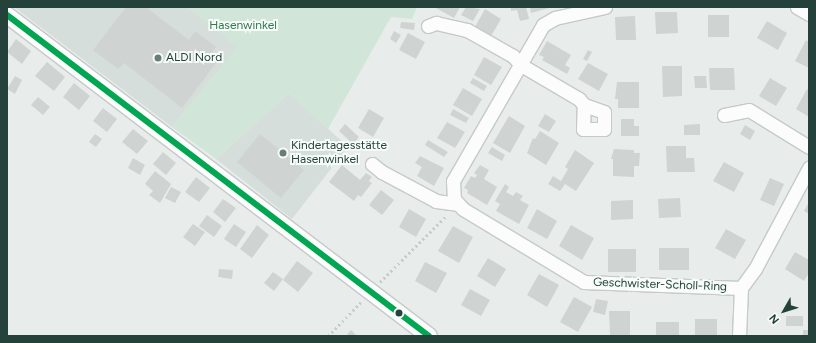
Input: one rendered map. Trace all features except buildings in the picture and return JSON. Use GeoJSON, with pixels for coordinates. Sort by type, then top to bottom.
{"type":"FeatureCollection","features":[{"type":"Feature","properties":{"kind":"street"},"geometry":{"type":"LineString","coordinates":[[457,204],[452,190],[453,181],[521,66],[543,25],[549,21],[606,7]]}},
{"type":"Feature","properties":{"kind":"street"},"geometry":{"type":"LineString","coordinates":[[797,7],[809,14]]}},
{"type":"Feature","properties":{"kind":"street"},"geometry":{"type":"LineString","coordinates":[[7,15],[370,293],[429,336]]}},
{"type":"Feature","properties":{"kind":"street"},"geometry":{"type":"LineString","coordinates":[[428,26],[436,23],[467,30],[513,56],[521,66],[579,100],[584,105]]}},
{"type":"Feature","properties":{"kind":"street"},"geometry":{"type":"LineString","coordinates":[[724,114],[749,110],[809,147]]}},
{"type":"Feature","properties":{"kind":"street","name":"Geschwister-Scholl-Ring"},"geometry":{"type":"LineString","coordinates":[[372,164],[382,172],[436,201],[457,204],[584,282],[741,288]]}},
{"type":"Feature","properties":{"kind":"street","name":"Geschwister-Scholl-Ring"},"geometry":{"type":"LineString","coordinates":[[740,336],[741,288],[755,269],[809,168]]}},
{"type":"Feature","properties":{"kind":"path"},"geometry":{"type":"LineString","coordinates":[[328,336],[457,204]]}},
{"type":"Feature","properties":{"kind":"shaded area"},"geometry":{"type":"Polygon","coordinates":[[[14,7],[188,7],[238,47],[172,127],[14,7]]]}},
{"type":"Feature","properties":{"kind":"shaded area","name":"Kindertagesstätte Hasenwinkel"},"geometry":{"type":"Polygon","coordinates":[[[289,93],[348,147],[292,219],[216,159],[289,93]]]}},
{"type":"Feature","properties":{"kind":"green space","name":"Hasenwinkel"},"geometry":{"type":"Polygon","coordinates":[[[188,7],[417,7],[412,19],[391,17],[328,129],[289,93],[216,159],[172,127],[237,47],[188,7]]]}},
{"type":"Feature","properties":{"kind":"transit line"},"geometry":{"type":"LineString","coordinates":[[7,15],[429,336]]}},
{"type":"Feature","properties":{"kind":"place","name":"ALDI Nord"},"geometry":{"type":"Point","coordinates":[158,58]}},
{"type":"Feature","properties":{"kind":"place","name":"Kindertagesstätte Hasenwinkel"},"geometry":{"type":"Point","coordinates":[283,153]}}]}
